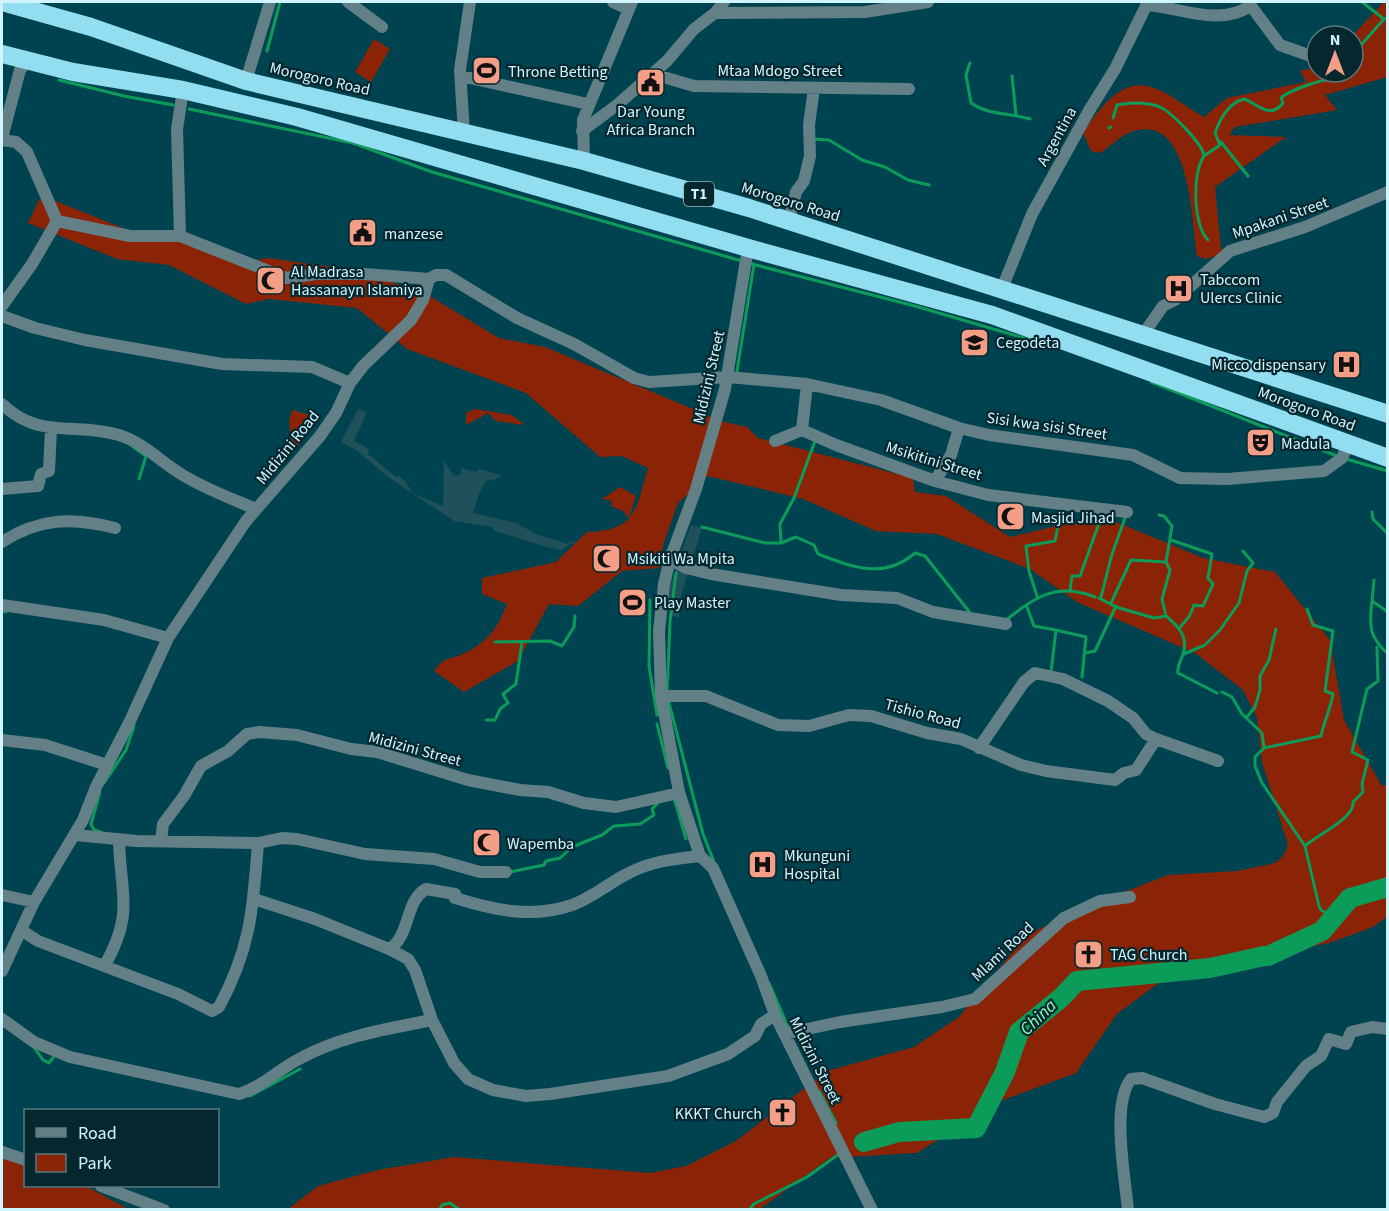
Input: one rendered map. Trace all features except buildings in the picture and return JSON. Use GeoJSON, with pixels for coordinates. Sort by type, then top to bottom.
{"type":"FeatureCollection","features":[{"type":"Feature","properties":{"kind":"highway","name":"Morogoro Road"},"geometry":{"type":"LineString","coordinates":[[2,2],[91,27],[246,81],[584,160],[789,220],[1001,291],[1388,414]]}},
{"type":"Feature","properties":{"kind":"highway","name":"Morogoro Road"},"geometry":{"type":"LineString","coordinates":[[2,54],[74,72],[183,90],[385,141],[748,248],[992,315],[1388,458]]}},
{"type":"Feature","properties":{"kind":"street"},"geometry":{"type":"LineString","coordinates":[[246,81],[270,2]]}},
{"type":"Feature","properties":{"kind":"street"},"geometry":{"type":"LineString","coordinates":[[348,2],[382,27]]}},
{"type":"Feature","properties":{"kind":"street"},"geometry":{"type":"LineString","coordinates":[[464,133],[461,76],[470,2]]}},
{"type":"Feature","properties":{"kind":"street"},"geometry":{"type":"LineString","coordinates":[[584,160],[582,131],[588,104],[630,5],[613,2]]}},
{"type":"Feature","properties":{"kind":"street"},"geometry":{"type":"LineString","coordinates":[[582,131],[653,74],[694,29],[724,2]]}},
{"type":"Feature","properties":{"kind":"street"},"geometry":{"type":"LineString","coordinates":[[715,12],[865,12],[928,2]]}},
{"type":"Feature","properties":{"kind":"street"},"geometry":{"type":"LineString","coordinates":[[1147,3],[1212,15],[1242,12],[1249,4],[1280,45],[1305,54]]}},
{"type":"Feature","properties":{"kind":"street","name":"Argentina"},"geometry":{"type":"LineString","coordinates":[[1001,291],[1032,214],[1090,109],[1115,69],[1147,3]]}},
{"type":"Feature","properties":{"kind":"street"},"geometry":{"type":"LineString","coordinates":[[27,61],[19,75],[2,139],[16,142],[27,152],[57,221]]}},
{"type":"Feature","properties":{"kind":"street","name":"Mtaa Mdogo Street"},"geometry":{"type":"LineString","coordinates":[[653,74],[694,86],[909,89]]}},
{"type":"Feature","properties":{"kind":"street"},"geometry":{"type":"LineString","coordinates":[[461,76],[588,104]]}},
{"type":"Feature","properties":{"kind":"street"},"geometry":{"type":"LineString","coordinates":[[789,220],[796,192],[804,181],[810,156],[809,125],[814,88]]}},
{"type":"Feature","properties":{"kind":"street"},"geometry":{"type":"LineString","coordinates":[[180,236],[177,129],[183,90]]}},
{"type":"Feature","properties":{"kind":"street","name":"Mpakani Street"},"geometry":{"type":"LineString","coordinates":[[1143,336],[1163,306],[1175,300],[1230,251],[1305,227],[1388,192]]}},
{"type":"Feature","properties":{"kind":"street"},"geometry":{"type":"LineString","coordinates":[[57,221],[130,236],[180,236],[286,278],[316,274],[365,274],[429,279],[436,275],[446,275],[502,310],[574,344],[634,378],[665,382],[728,376]]}},
{"type":"Feature","properties":{"kind":"street"},"geometry":{"type":"LineString","coordinates":[[2,306],[32,264],[57,221]]}},
{"type":"Feature","properties":{"kind":"street","name":"Midizini Street"},"geometry":{"type":"LineString","coordinates":[[748,248],[728,376],[696,489],[670,560],[664,584],[659,631],[661,696],[679,793],[700,855],[712,868],[761,976],[775,1015],[872,1209]]}},
{"type":"Feature","properties":{"kind":"street","name":"Midizini Road"},"geometry":{"type":"LineString","coordinates":[[3,964],[34,902],[76,835],[168,638],[231,542],[256,509],[320,436],[336,413],[350,383],[373,354],[411,320],[423,300],[429,279]]}},
{"type":"Feature","properties":{"kind":"street"},"geometry":{"type":"LineString","coordinates":[[2,315],[35,328],[85,340],[222,364],[312,367],[350,383]]}},
{"type":"Feature","properties":{"kind":"street","name":"Sisi kwa sisi Street"},"geometry":{"type":"LineString","coordinates":[[728,376],[807,384],[881,400],[960,428],[1060,446],[1133,455],[1180,478],[1228,479],[1323,471],[1335,465],[1342,458],[1348,444]]}},
{"type":"Feature","properties":{"kind":"street"},"geometry":{"type":"LineString","coordinates":[[775,441],[802,429],[807,384]]}},
{"type":"Feature","properties":{"kind":"street"},"geometry":{"type":"LineString","coordinates":[[2,404],[28,423],[51,429],[104,432],[125,437],[140,444],[153,456],[201,486],[256,509]]}},
{"type":"Feature","properties":{"kind":"street"},"geometry":{"type":"LineString","coordinates":[[935,481],[951,455],[960,428]]}},
{"type":"Feature","properties":{"kind":"street"},"geometry":{"type":"LineString","coordinates":[[2,489],[39,484],[39,477],[48,473],[51,429]]}},
{"type":"Feature","properties":{"kind":"street","name":"Msikitini Street"},"geometry":{"type":"LineString","coordinates":[[802,429],[836,445],[935,481],[988,495],[1127,512]]}},
{"type":"Feature","properties":{"kind":"street"},"geometry":{"type":"LineString","coordinates":[[2,542],[26,528],[56,520],[81,521],[115,528]]}},
{"type":"Feature","properties":{"kind":"street"},"geometry":{"type":"LineString","coordinates":[[670,560],[687,568],[711,574],[841,595],[897,598],[933,612],[1006,624]]}},
{"type":"Feature","properties":{"kind":"street"},"geometry":{"type":"LineString","coordinates":[[2,605],[104,620],[168,638]]}},
{"type":"Feature","properties":{"kind":"street"},"geometry":{"type":"LineString","coordinates":[[979,748],[1024,682],[1035,673],[1063,680],[1108,701],[1133,718],[1146,734],[1156,739],[1218,761]]}},
{"type":"Feature","properties":{"kind":"street","name":"Tishio Road"},"geometry":{"type":"LineString","coordinates":[[661,696],[706,696],[778,725],[809,726],[849,716],[871,716],[927,733],[961,739],[1021,765],[1046,771],[1115,780],[1124,773],[1136,770],[1156,739]]}},
{"type":"Feature","properties":{"kind":"street","name":"Midizini Street"},"geometry":{"type":"LineString","coordinates":[[160,841],[163,824],[184,796],[201,765],[228,751],[247,734],[260,732],[297,735],[351,749],[377,752],[468,780],[520,790],[548,792],[576,802],[616,807],[679,793]]}},
{"type":"Feature","properties":{"kind":"street"},"geometry":{"type":"LineString","coordinates":[[2,740],[45,745],[107,765]]}},
{"type":"Feature","properties":{"kind":"street"},"geometry":{"type":"LineString","coordinates":[[76,835],[160,841],[258,843],[282,838],[297,839],[365,854],[434,859],[480,872],[506,872]]}},
{"type":"Feature","properties":{"kind":"street"},"geometry":{"type":"LineString","coordinates":[[105,964],[124,924],[125,896],[119,838]]}},
{"type":"Feature","properties":{"kind":"street"},"geometry":{"type":"LineString","coordinates":[[21,930],[38,941],[105,964],[178,994],[212,1011],[219,1007],[243,956],[254,899],[258,843]]}},
{"type":"Feature","properties":{"kind":"street"},"geometry":{"type":"LineString","coordinates":[[389,949],[399,941],[414,901],[426,889],[449,891],[455,894],[455,898],[497,911],[528,913],[573,905],[627,873],[658,860],[700,855]]}},
{"type":"Feature","properties":{"kind":"street"},"geometry":{"type":"LineString","coordinates":[[2,895],[34,902]]}},
{"type":"Feature","properties":{"kind":"street","name":"Mlami Road"},"geometry":{"type":"LineString","coordinates":[[784,1034],[975,999],[1064,918],[1109,898],[1130,897]]}},
{"type":"Feature","properties":{"kind":"street"},"geometry":{"type":"LineString","coordinates":[[254,899],[315,919],[389,949],[412,964],[432,1020],[454,1063],[468,1078],[493,1090],[526,1096],[668,1076],[728,1054],[755,1036],[760,1024],[775,1015]]}},
{"type":"Feature","properties":{"kind":"street"},"geometry":{"type":"LineString","coordinates":[[2,1019],[34,1041],[70,1057],[239,1094],[257,1088],[298,1059],[336,1043],[359,1035],[432,1020]]}},
{"type":"Feature","properties":{"kind":"street"},"geometry":{"type":"LineString","coordinates":[[1128,1209],[1121,1115],[1124,1094],[1131,1078],[1142,1078],[1215,1104],[1264,1118],[1273,1113],[1277,1102],[1306,1066],[1321,1056],[1329,1039],[1346,1044],[1351,1032],[1360,1029],[1388,1029]]}},
{"type":"Feature","properties":{"kind":"street"},"geometry":{"type":"LineString","coordinates":[[2,1152],[24,1159]]}},
{"type":"Feature","properties":{"kind":"street"},"geometry":{"type":"LineString","coordinates":[[107,1187],[164,1209]]}},
{"type":"Feature","properties":{"kind":"shaded area"},"geometry":{"type":"Polygon","coordinates":[[[358,409],[367,412],[354,441],[366,447],[369,450],[368,454],[396,477],[399,476],[406,482],[412,493],[388,477],[356,450],[341,442],[358,409]]]}},
{"type":"Feature","properties":{"kind":"shaded area"},"geometry":{"type":"Polygon","coordinates":[[[444,461],[454,476],[460,475],[462,468],[475,472],[480,469],[502,476],[492,481],[488,479],[480,491],[473,513],[516,523],[536,534],[568,544],[570,541],[678,561],[691,525],[702,528],[682,592],[679,618],[670,615],[667,590],[676,570],[572,543],[561,550],[547,547],[495,531],[492,527],[454,521],[412,493],[443,506],[444,461]]]}},
{"type":"Feature","properties":{"kind":"green space"},"geometry":{"type":"Polygon","coordinates":[[[1384,2],[1387,2],[1387,77],[1365,83],[1365,24],[1384,2]]]}},
{"type":"Feature","properties":{"kind":"green space"},"geometry":{"type":"Polygon","coordinates":[[[374,39],[390,49],[371,82],[355,72],[374,39]]]}},
{"type":"Feature","properties":{"kind":"green space"},"geometry":{"type":"Polygon","coordinates":[[[1305,70],[1305,80],[1300,71],[1305,70]]]}},
{"type":"Feature","properties":{"kind":"green space"},"geometry":{"type":"Polygon","coordinates":[[[1305,82],[1363,84],[1325,95],[1337,110],[1235,127],[1229,135],[1286,137],[1215,187],[1221,249],[1253,247],[1205,259],[1197,256],[1184,172],[1177,152],[1166,137],[1151,130],[1131,132],[1100,153],[1091,151],[1083,133],[1111,98],[1129,87],[1140,85],[1158,89],[1204,117],[1227,98],[1305,82]]]}},
{"type":"Feature","properties":{"kind":"green space"},"geometry":{"type":"Polygon","coordinates":[[[48,198],[140,235],[173,238],[247,262],[268,258],[359,271],[426,294],[499,338],[545,347],[724,422],[747,427],[758,438],[913,478],[915,492],[946,496],[1010,537],[1065,524],[1116,522],[1203,558],[1275,572],[1330,640],[1344,720],[1382,786],[1387,784],[1387,917],[1373,927],[1329,943],[1172,973],[1117,1014],[1076,1073],[998,1102],[917,1153],[830,1158],[760,1209],[288,1209],[318,1186],[378,1170],[454,1157],[650,1173],[686,1166],[736,1141],[827,1071],[914,1047],[959,1017],[1026,936],[1068,914],[1168,875],[1237,871],[1275,863],[1283,856],[1288,845],[1262,762],[1257,718],[1243,690],[1195,653],[1077,602],[1030,569],[937,534],[876,531],[803,499],[708,476],[678,503],[663,545],[659,568],[622,571],[578,606],[549,604],[518,661],[464,692],[434,671],[445,660],[465,653],[480,644],[492,633],[500,620],[507,604],[482,594],[482,578],[556,562],[587,532],[603,531],[625,522],[637,506],[648,468],[622,456],[600,457],[526,393],[407,349],[357,308],[269,299],[246,304],[169,265],[117,259],[28,223],[39,200],[48,198]]]}},
{"type":"Feature","properties":{"kind":"green space"},"geometry":{"type":"Polygon","coordinates":[[[475,409],[512,415],[525,425],[496,421],[488,413],[466,425],[466,413],[475,409]]]}},
{"type":"Feature","properties":{"kind":"green space"},"geometry":{"type":"Polygon","coordinates":[[[292,410],[313,416],[316,422],[296,449],[292,449],[289,422],[292,410]]]}},
{"type":"Feature","properties":{"kind":"green space"},"geometry":{"type":"Polygon","coordinates":[[[620,487],[636,496],[629,517],[625,515],[625,512],[611,506],[612,501],[602,499],[620,487]]]}},
{"type":"Feature","properties":{"kind":"green space"},"geometry":{"type":"Polygon","coordinates":[[[2,1154],[24,1163],[24,1187],[88,1187],[128,1209],[2,1209],[2,1154]]]}},
{"type":"Feature","properties":{"kind":"waterway"},"geometry":{"type":"LineString","coordinates":[[267,51],[280,2]]}},
{"type":"Feature","properties":{"kind":"waterway"},"geometry":{"type":"LineString","coordinates":[[1362,2],[1384,19],[1388,18]]}},
{"type":"Feature","properties":{"kind":"waterway"},"geometry":{"type":"LineString","coordinates":[[1365,40],[1384,19]]}},
{"type":"Feature","properties":{"kind":"waterway"},"geometry":{"type":"LineString","coordinates":[[970,63],[966,75],[971,103],[992,112],[1030,119]]}},
{"type":"Feature","properties":{"kind":"waterway"},"geometry":{"type":"LineString","coordinates":[[1012,76],[1016,115]]}},
{"type":"Feature","properties":{"kind":"waterway"},"geometry":{"type":"LineString","coordinates":[[59,80],[173,105]]}},
{"type":"Feature","properties":{"kind":"waterway"},"geometry":{"type":"LineString","coordinates":[[1113,118],[1117,105],[1139,103],[1160,107],[1186,129],[1204,156],[1220,145],[1215,133],[1222,117],[1233,104],[1244,99],[1269,111],[1273,110],[1283,103],[1281,98],[1285,95],[1312,84]]}},
{"type":"Feature","properties":{"kind":"waterway"},"geometry":{"type":"LineString","coordinates":[[189,109],[353,143],[432,172],[742,261]]}},
{"type":"Feature","properties":{"kind":"waterway"},"geometry":{"type":"LineString","coordinates":[[813,139],[829,140],[862,160],[885,167],[908,180],[929,185]]}},
{"type":"Feature","properties":{"kind":"waterway"},"geometry":{"type":"LineString","coordinates":[[1221,142],[1248,176]]}},
{"type":"Feature","properties":{"kind":"waterway"},"geometry":{"type":"LineString","coordinates":[[1204,156],[1197,174],[1196,199],[1199,223],[1208,240]]}},
{"type":"Feature","properties":{"kind":"waterway"},"geometry":{"type":"LineString","coordinates":[[748,263],[915,306],[1051,346]]}},
{"type":"Feature","properties":{"kind":"waterway"},"geometry":{"type":"LineString","coordinates":[[737,371],[754,264]]}},
{"type":"Feature","properties":{"kind":"waterway"},"geometry":{"type":"LineString","coordinates":[[1151,382],[1337,456]]}},
{"type":"Feature","properties":{"kind":"waterway"},"geometry":{"type":"LineString","coordinates":[[781,542],[780,524],[794,498],[815,441]]}},
{"type":"Feature","properties":{"kind":"waterway"},"geometry":{"type":"LineString","coordinates":[[133,447],[146,456],[139,479]]}},
{"type":"Feature","properties":{"kind":"waterway"},"geometry":{"type":"LineString","coordinates":[[1346,459],[1388,471]]}},
{"type":"Feature","properties":{"kind":"waterway"},"geometry":{"type":"LineString","coordinates":[[1037,596],[1029,571],[1026,546],[1055,541],[1062,507]]}},
{"type":"Feature","properties":{"kind":"waterway"},"geometry":{"type":"LineString","coordinates":[[1372,512],[1373,519],[1388,534]]}},
{"type":"Feature","properties":{"kind":"waterway"},"geometry":{"type":"LineString","coordinates":[[1070,590],[1072,576],[1080,576],[1102,515]]}},
{"type":"Feature","properties":{"kind":"waterway"},"geometry":{"type":"LineString","coordinates":[[1111,603],[1131,560],[1166,562],[1172,526],[1164,516],[1159,515]]}},
{"type":"Feature","properties":{"kind":"waterway"},"geometry":{"type":"LineString","coordinates":[[1101,597],[1112,554],[1125,518]]}},
{"type":"Feature","properties":{"kind":"waterway"},"geometry":{"type":"LineString","coordinates":[[702,527],[765,543],[781,543],[796,537],[814,545],[818,554],[855,567],[880,569],[903,561],[915,553],[925,556],[971,614]]}},
{"type":"Feature","properties":{"kind":"waterway"},"geometry":{"type":"LineString","coordinates":[[1171,540],[1212,554],[1208,578],[1213,584],[1203,606],[1194,605],[1189,617],[1180,627]]}},
{"type":"Feature","properties":{"kind":"waterway"},"geometry":{"type":"LineString","coordinates":[[1184,654],[1205,645],[1220,630],[1239,603],[1247,571],[1253,563],[1243,551]]}},
{"type":"Feature","properties":{"kind":"waterway"},"geometry":{"type":"LineString","coordinates":[[1166,562],[1170,570],[1162,599],[1166,616]]}},
{"type":"Feature","properties":{"kind":"waterway"},"geometry":{"type":"LineString","coordinates":[[670,621],[676,573]]}},
{"type":"Feature","properties":{"kind":"waterway"},"geometry":{"type":"LineString","coordinates":[[1374,580],[1372,601],[1388,612]]}},
{"type":"Feature","properties":{"kind":"waterway"},"geometry":{"type":"LineString","coordinates":[[1005,621],[1026,605],[1047,594],[1069,591],[1095,597]]}},
{"type":"Feature","properties":{"kind":"waterway"},"geometry":{"type":"LineString","coordinates":[[1099,598],[1116,607],[1154,618],[1166,616],[1178,628],[1185,642],[1178,673],[1217,693]]}},
{"type":"Feature","properties":{"kind":"waterway"},"geometry":{"type":"LineString","coordinates":[[650,600],[649,666],[657,715]]}},
{"type":"Feature","properties":{"kind":"waterway"},"geometry":{"type":"LineString","coordinates":[[1372,601],[1372,630],[1377,642],[1388,654]]}},
{"type":"Feature","properties":{"kind":"waterway"},"geometry":{"type":"LineString","coordinates":[[1085,653],[1095,651],[1116,606]]}},
{"type":"Feature","properties":{"kind":"waterway"},"geometry":{"type":"LineString","coordinates":[[1027,607],[1034,626],[1056,630],[1051,672]]}},
{"type":"Feature","properties":{"kind":"waterway"},"geometry":{"type":"LineString","coordinates":[[1264,748],[1321,736],[1331,704],[1333,694],[1325,691],[1333,631],[1313,625],[1307,609]]}},
{"type":"Feature","properties":{"kind":"waterway"},"geometry":{"type":"LineString","coordinates":[[2,611],[6,612]]}},
{"type":"Feature","properties":{"kind":"waterway"},"geometry":{"type":"LineString","coordinates":[[495,642],[550,641],[562,646],[574,627],[575,616]]}},
{"type":"Feature","properties":{"kind":"waterway"},"geometry":{"type":"LineString","coordinates":[[667,693],[670,623]]}},
{"type":"Feature","properties":{"kind":"waterway"},"geometry":{"type":"LineString","coordinates":[[1247,717],[1255,707],[1260,690],[1260,676],[1269,660],[1276,629]]}},
{"type":"Feature","properties":{"kind":"waterway"},"geometry":{"type":"LineString","coordinates":[[1056,630],[1086,637],[1082,677]]}},
{"type":"Feature","properties":{"kind":"waterway"},"geometry":{"type":"LineString","coordinates":[[496,718],[500,709],[508,703],[503,694],[516,684],[522,642]]}},
{"type":"Feature","properties":{"kind":"waterway"},"geometry":{"type":"LineString","coordinates":[[1305,846],[1342,820],[1352,808],[1353,802],[1363,792],[1362,784],[1368,760],[1352,752],[1367,689],[1378,681],[1377,647]]}},
{"type":"Feature","properties":{"kind":"waterway"},"geometry":{"type":"LineString","coordinates":[[1222,692],[1232,697],[1242,714],[1262,733],[1264,748],[1255,757],[1255,766],[1262,783],[1305,846],[1319,906],[1321,910],[1333,917]]}},
{"type":"Feature","properties":{"kind":"waterway"},"geometry":{"type":"LineString","coordinates":[[668,699],[703,834],[714,862]]}},
{"type":"Feature","properties":{"kind":"waterway"},"geometry":{"type":"LineString","coordinates":[[486,720],[495,720]]}},
{"type":"Feature","properties":{"kind":"waterway"},"geometry":{"type":"LineString","coordinates":[[657,724],[668,768]]}},
{"type":"Feature","properties":{"kind":"waterway"},"geometry":{"type":"LineString","coordinates":[[104,783],[126,750],[134,726]]}},
{"type":"Feature","properties":{"kind":"waterway"},"geometry":{"type":"LineString","coordinates":[[100,792],[91,824],[94,830],[101,832]]}},
{"type":"Feature","properties":{"kind":"waterway"},"geometry":{"type":"LineString","coordinates":[[674,798],[686,839]]}},
{"type":"Feature","properties":{"kind":"waterway"},"geometry":{"type":"LineString","coordinates":[[510,872],[544,865],[546,861],[560,858],[572,847],[602,835],[614,826],[640,824],[654,815],[652,809],[658,803]]}},
{"type":"Feature","properties":{"kind":"waterway","name":"China"},"geometry":{"type":"LineString","coordinates":[[1268,956],[1322,931],[1350,898],[1388,887]]}},
{"type":"Feature","properties":{"kind":"waterway","name":"China"},"geometry":{"type":"LineString","coordinates":[[864,1142],[899,1132],[976,1128],[1005,1072],[1019,1032],[1062,997],[1077,981],[1210,968],[1264,956]]}},
{"type":"Feature","properties":{"kind":"waterway"},"geometry":{"type":"LineString","coordinates":[[769,983],[789,1029]]}},
{"type":"Feature","properties":{"kind":"waterway"},"geometry":{"type":"LineString","coordinates":[[33,1046],[43,1060],[49,1063],[55,1055]]}},
{"type":"Feature","properties":{"kind":"waterway"},"geometry":{"type":"LineString","coordinates":[[250,1096],[300,1069]]}},
{"type":"Feature","properties":{"kind":"waterway"},"geometry":{"type":"LineString","coordinates":[[819,1091],[836,1123]]}},
{"type":"Feature","properties":{"kind":"waterway","name":"China"},"geometry":{"type":"LineString","coordinates":[[749,1210],[754,1204],[807,1177],[839,1154]]}},
{"type":"Feature","properties":{"kind":"waterway","name":"China"},"geometry":{"type":"LineString","coordinates":[[439,1210],[442,1205],[450,1203],[460,1210]]}},
{"type":"Feature","properties":{"kind":"place","name":"Throne Betting"},"geometry":{"type":"Point","coordinates":[487,71]}},
{"type":"Feature","properties":{"kind":"place","name":"Dar Young Africa Branch"},"geometry":{"type":"Point","coordinates":[651,83]}},
{"type":"Feature","properties":{"kind":"place","name":"manzese"},"geometry":{"type":"Point","coordinates":[363,233]}},
{"type":"Feature","properties":{"kind":"place","name":"Al Madrasa Hassanayn Islamiya"},"geometry":{"type":"Point","coordinates":[270,280]}},
{"type":"Feature","properties":{"kind":"place","name":"Tabccom Ulercs Clinic"},"geometry":{"type":"Point","coordinates":[1179,288]}},
{"type":"Feature","properties":{"kind":"place","name":"Cegodeta"},"geometry":{"type":"Point","coordinates":[975,342]}},
{"type":"Feature","properties":{"kind":"place","name":"Micco dispensary"},"geometry":{"type":"Point","coordinates":[1347,364]}},
{"type":"Feature","properties":{"kind":"place","name":"Madula"},"geometry":{"type":"Point","coordinates":[1260,443]}},
{"type":"Feature","properties":{"kind":"place","name":"Masjid Jihad"},"geometry":{"type":"Point","coordinates":[1010,517]}},
{"type":"Feature","properties":{"kind":"place","name":"Msikiti Wa Mpita"},"geometry":{"type":"Point","coordinates":[606,558]}},
{"type":"Feature","properties":{"kind":"place","name":"Play Master"},"geometry":{"type":"Point","coordinates":[633,602]}},
{"type":"Feature","properties":{"kind":"place","name":"Wapemba"},"geometry":{"type":"Point","coordinates":[486,843]}},
{"type":"Feature","properties":{"kind":"place","name":"Mkunguni Hospital"},"geometry":{"type":"Point","coordinates":[763,864]}},
{"type":"Feature","properties":{"kind":"place","name":"TAG Church"},"geometry":{"type":"Point","coordinates":[1089,954]}},
{"type":"Feature","properties":{"kind":"place","name":"KKKT Church"},"geometry":{"type":"Point","coordinates":[783,1113]}}]}
